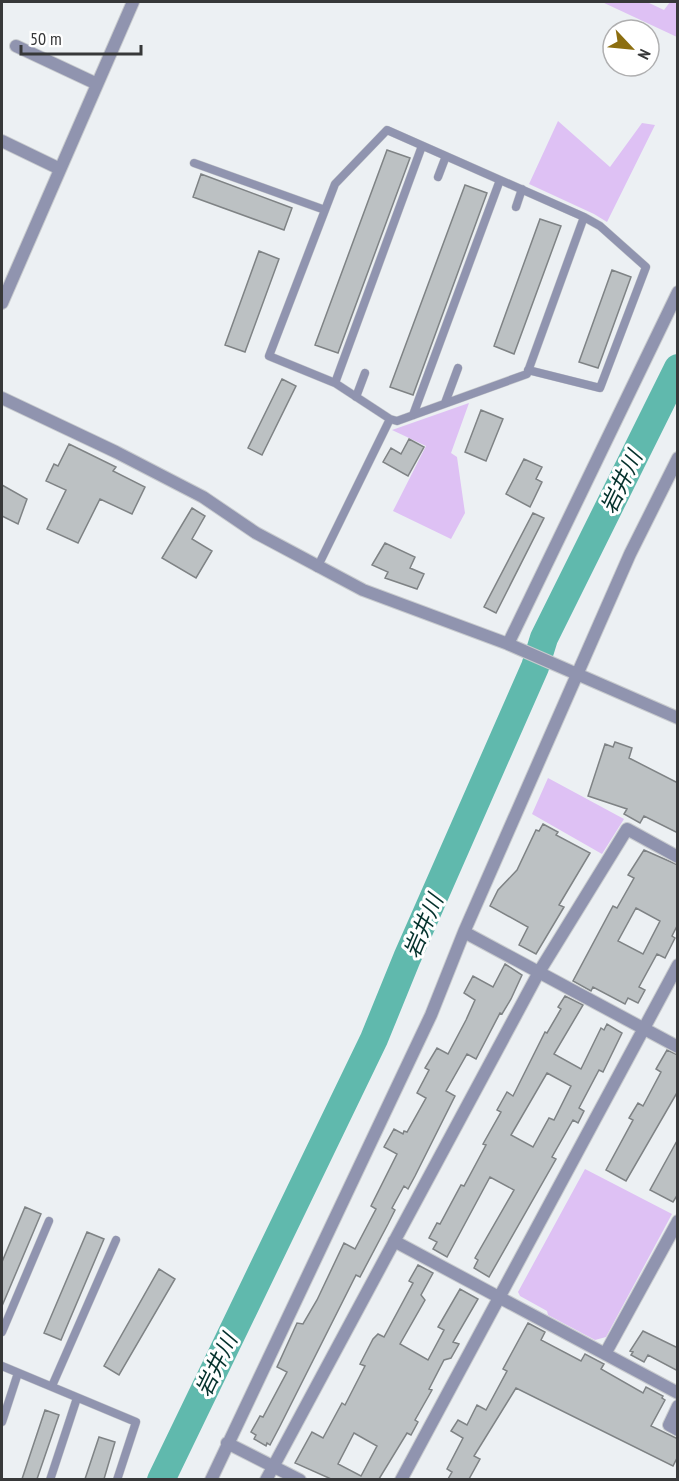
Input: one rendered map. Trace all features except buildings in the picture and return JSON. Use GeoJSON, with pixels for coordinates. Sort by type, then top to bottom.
{"type":"FeatureCollection","features":[{"type":"Feature","properties":{"kind":"street"},"geometry":{"type":"LineString","coordinates":[[2,303],[133,2]]}},
{"type":"Feature","properties":{"kind":"street"},"geometry":{"type":"LineString","coordinates":[[16,46],[97,84]]}},
{"type":"Feature","properties":{"kind":"street"},"geometry":{"type":"LineString","coordinates":[[2,141],[60,169]]}},
{"type":"Feature","properties":{"kind":"street"},"geometry":{"type":"LineString","coordinates":[[512,646],[678,292]]}},
{"type":"Feature","properties":{"kind":"street"},"geometry":{"type":"LineString","coordinates":[[2,398],[116,452],[203,497],[256,533],[316,568],[374,595],[512,646],[678,718]]}},
{"type":"Feature","properties":{"kind":"street"},"geometry":{"type":"LineString","coordinates":[[211,1479],[431,1015],[572,672],[678,458]]}},
{"type":"Feature","properties":{"kind":"street"},"geometry":{"type":"LineString","coordinates":[[266,1479],[539,972],[627,829],[678,857]]}},
{"type":"Feature","properties":{"kind":"street"},"geometry":{"type":"LineString","coordinates":[[464,932],[678,1047]]}},
{"type":"Feature","properties":{"kind":"street"},"geometry":{"type":"LineString","coordinates":[[401,1479],[678,965]]}},
{"type":"Feature","properties":{"kind":"street"},"geometry":{"type":"LineString","coordinates":[[605,1354],[678,1221]]}},
{"type":"Feature","properties":{"kind":"street"},"geometry":{"type":"LineString","coordinates":[[394,1241],[678,1393]]}},
{"type":"Feature","properties":{"kind":"street"},"geometry":{"type":"LineString","coordinates":[[678,1406],[669,1425],[678,1430]]}},
{"type":"Feature","properties":{"kind":"street"},"geometry":{"type":"LineString","coordinates":[[227,1443],[300,1479]]}},
{"type":"Feature","properties":{"kind":"lane"},"geometry":{"type":"LineString","coordinates":[[528,370],[600,388],[648,265],[619,239],[584,217],[387,130],[335,184],[269,356],[335,383],[390,419],[397,421],[526,374],[584,217]]}},
{"type":"Feature","properties":{"kind":"lane"},"geometry":{"type":"LineString","coordinates":[[335,383],[422,146]]}},
{"type":"Feature","properties":{"kind":"lane"},"geometry":{"type":"LineString","coordinates":[[438,177],[446,156]]}},
{"type":"Feature","properties":{"kind":"lane"},"geometry":{"type":"LineString","coordinates":[[194,163],[325,210]]}},
{"type":"Feature","properties":{"kind":"lane"},"geometry":{"type":"LineString","coordinates":[[413,415],[500,180]]}},
{"type":"Feature","properties":{"kind":"lane"},"geometry":{"type":"LineString","coordinates":[[516,207],[522,189]]}},
{"type":"Feature","properties":{"kind":"lane"},"geometry":{"type":"LineString","coordinates":[[445,403],[458,368]]}},
{"type":"Feature","properties":{"kind":"lane"},"geometry":{"type":"LineString","coordinates":[[356,397],[364,374]]}},
{"type":"Feature","properties":{"kind":"lane"},"geometry":{"type":"LineString","coordinates":[[316,568],[390,419]]}},
{"type":"Feature","properties":{"kind":"lane"},"geometry":{"type":"LineString","coordinates":[[2,1332],[49,1221]]}},
{"type":"Feature","properties":{"kind":"lane"},"geometry":{"type":"LineString","coordinates":[[52,1386],[116,1240]]}},
{"type":"Feature","properties":{"kind":"lane"},"geometry":{"type":"LineString","coordinates":[[2,1366],[136,1422],[117,1479]]}},
{"type":"Feature","properties":{"kind":"lane"},"geometry":{"type":"LineString","coordinates":[[2,1422],[18,1373]]}},
{"type":"Feature","properties":{"kind":"lane"},"geometry":{"type":"LineString","coordinates":[[50,1479],[77,1398]]}},
{"type":"Feature","properties":{"kind":"shaded area"},"geometry":{"type":"Polygon","coordinates":[[[602,2],[647,2],[664,10],[670,2],[677,2],[677,37],[661,30],[661,18],[636,18],[602,2]]]}},
{"type":"Feature","properties":{"kind":"shaded area"},"geometry":{"type":"Polygon","coordinates":[[[558,121],[610,167],[642,123],[655,125],[607,222],[529,184],[558,121]]]}},
{"type":"Feature","properties":{"kind":"shaded area"},"geometry":{"type":"Polygon","coordinates":[[[469,403],[451,453],[457,457],[465,513],[451,539],[393,511],[426,446],[392,430],[469,403]]]}},
{"type":"Feature","properties":{"kind":"shaded area"},"geometry":{"type":"Polygon","coordinates":[[[548,778],[624,819],[602,854],[532,814],[548,778]]]}},
{"type":"Feature","properties":{"kind":"shaded area"},"geometry":{"type":"Polygon","coordinates":[[[585,1169],[672,1214],[606,1337],[595,1340],[548,1315],[547,1311],[520,1296],[518,1292],[585,1169]]]}},
{"type":"Feature","properties":{"kind":"waterway","name":"岩井川"},"geometry":{"type":"LineString","coordinates":[[161,1480],[374,1039],[407,958],[535,667],[544,638],[678,368]]}}]}
